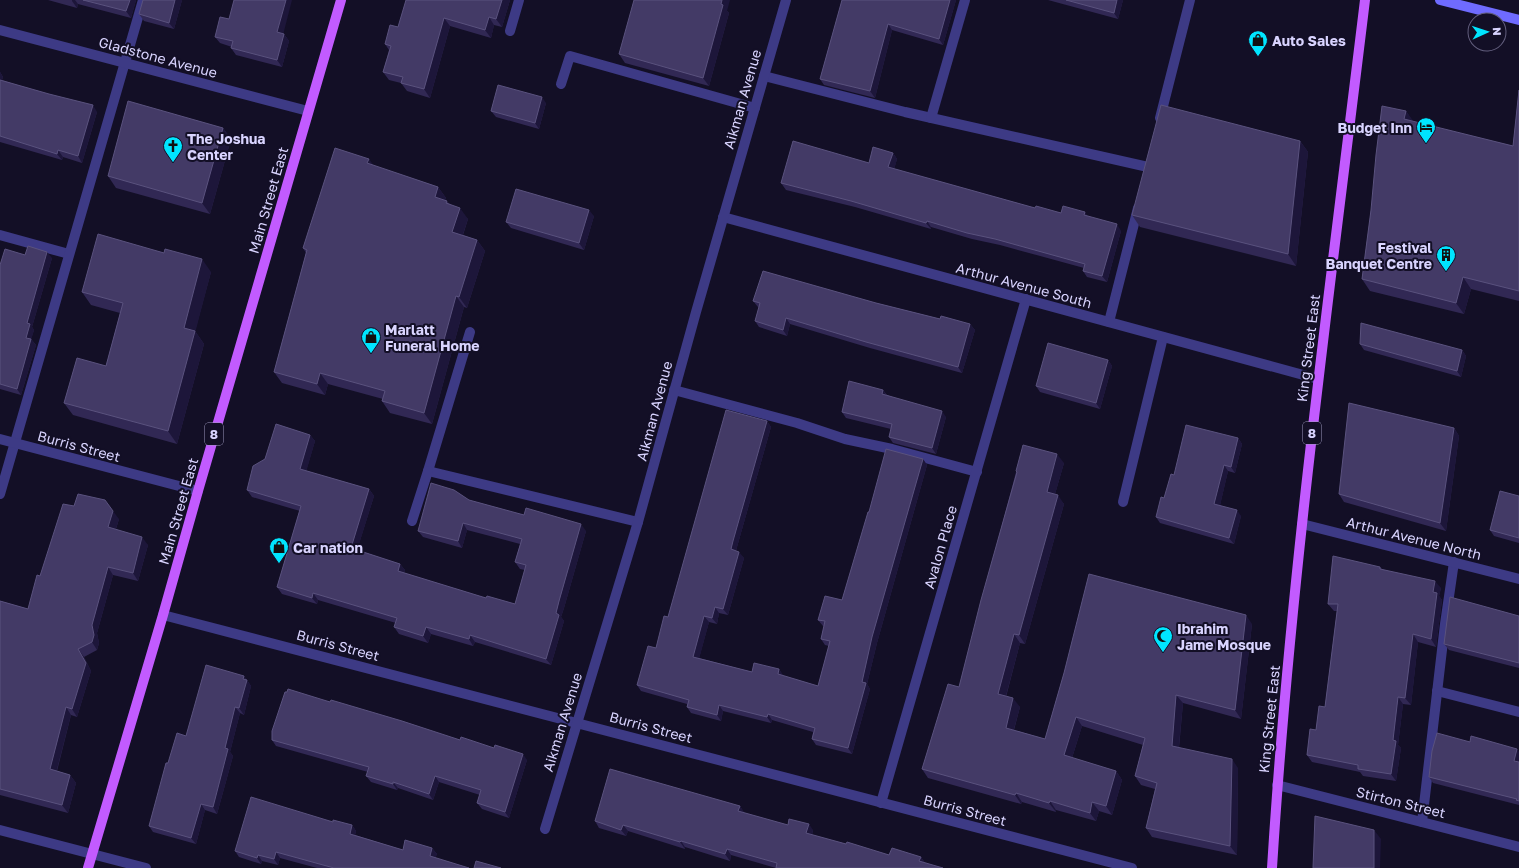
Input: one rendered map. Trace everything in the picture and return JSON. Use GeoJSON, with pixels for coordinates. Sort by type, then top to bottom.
{"type":"FeatureCollection","features":[{"type":"Feature","properties":{"kind":"main road","name":"Main Street East"},"geometry":{"type":"LineString","coordinates":[[88,868],[341,0]]}},
{"type":"Feature","properties":{"kind":"main road","name":"King Street East"},"geometry":{"type":"LineString","coordinates":[[1272,868],[1277,785],[1302,524],[1318,379],[1365,0]]}},
{"type":"Feature","properties":{"kind":"street"},"geometry":{"type":"LineString","coordinates":[[0,494],[143,0]]}},
{"type":"Feature","properties":{"kind":"street"},"geometry":{"type":"LineString","coordinates":[[510,31],[519,0]]}},
{"type":"Feature","properties":{"kind":"street","name":"Aikman Avenue"},"geometry":{"type":"LineString","coordinates":[[545,829],[576,722],[638,522],[723,217],[786,0]]}},
{"type":"Feature","properties":{"kind":"street"},"geometry":{"type":"LineString","coordinates":[[931,118],[966,0]]}},
{"type":"Feature","properties":{"kind":"street"},"geometry":{"type":"LineString","coordinates":[[1158,129],[1190,0]]}},
{"type":"Feature","properties":{"kind":"street"},"geometry":{"type":"LineString","coordinates":[[1440,0],[1519,20]]}},
{"type":"Feature","properties":{"kind":"street","name":"Gladstone Avenue"},"geometry":{"type":"LineString","coordinates":[[0,30],[308,111]]}},
{"type":"Feature","properties":{"kind":"street"},"geometry":{"type":"LineString","coordinates":[[561,84],[570,56],[755,108]]}},
{"type":"Feature","properties":{"kind":"street"},"geometry":{"type":"LineString","coordinates":[[764,76],[931,118],[1148,167]]}},
{"type":"Feature","properties":{"kind":"street"},"geometry":{"type":"LineString","coordinates":[[1109,322],[1140,198]]}},
{"type":"Feature","properties":{"kind":"street","name":"Arthur Avenue South"},"geometry":{"type":"LineString","coordinates":[[723,217],[1318,379]]}},
{"type":"Feature","properties":{"kind":"street"},"geometry":{"type":"LineString","coordinates":[[0,235],[70,254]]}},
{"type":"Feature","properties":{"kind":"street","name":"Avalon Place"},"geometry":{"type":"LineString","coordinates":[[882,803],[1026,299]]}},
{"type":"Feature","properties":{"kind":"street"},"geometry":{"type":"LineString","coordinates":[[412,520],[470,332]]}},
{"type":"Feature","properties":{"kind":"street"},"geometry":{"type":"LineString","coordinates":[[1123,502],[1163,337]]}},
{"type":"Feature","properties":{"kind":"street"},"geometry":{"type":"LineString","coordinates":[[674,390],[797,423],[845,439],[892,449],[977,472]]}},
{"type":"Feature","properties":{"kind":"street","name":"Burris Street"},"geometry":{"type":"LineString","coordinates":[[0,439],[198,491]]}},
{"type":"Feature","properties":{"kind":"street"},"geometry":{"type":"LineString","coordinates":[[428,471],[638,522]]}},
{"type":"Feature","properties":{"kind":"street","name":"Arthur Avenue North"},"geometry":{"type":"LineString","coordinates":[[1302,524],[1519,579]]}},
{"type":"Feature","properties":{"kind":"street"},"geometry":{"type":"LineString","coordinates":[[1422,822],[1445,624],[1454,562]]}},
{"type":"Feature","properties":{"kind":"street","name":"Burris Street"},"geometry":{"type":"LineString","coordinates":[[163,614],[1132,868]]}},
{"type":"Feature","properties":{"kind":"street"},"geometry":{"type":"LineString","coordinates":[[1437,691],[1519,712]]}},
{"type":"Feature","properties":{"kind":"street","name":"Stirton Street"},"geometry":{"type":"LineString","coordinates":[[1277,785],[1519,846]]}},
{"type":"Feature","properties":{"kind":"street"},"geometry":{"type":"LineString","coordinates":[[0,830],[146,868]]}},
{"type":"Feature","properties":{"kind":"building"},"geometry":{"type":"Polygon","coordinates":[[[83,0],[130,0],[126,11],[83,0]]]}},
{"type":"Feature","properties":{"kind":"building"},"geometry":{"type":"Polygon","coordinates":[[[143,0],[175,0],[169,23],[139,14],[143,0]]]}},
{"type":"Feature","properties":{"kind":"building"},"geometry":{"type":"Polygon","coordinates":[[[234,0],[286,0],[277,32],[284,34],[277,60],[231,48],[233,41],[215,37],[220,17],[229,19],[234,0]]]}},
{"type":"Feature","properties":{"kind":"building"},"geometry":{"type":"Polygon","coordinates":[[[406,0],[502,0],[496,19],[489,17],[485,30],[444,18],[424,89],[401,83],[403,77],[383,72],[391,46],[385,44],[390,25],[398,27],[406,0]]]}},
{"type":"Feature","properties":{"kind":"building"},"geometry":{"type":"Polygon","coordinates":[[[634,0],[722,0],[721,4],[723,5],[703,78],[619,54],[634,0]]]}},
{"type":"Feature","properties":{"kind":"building"},"geometry":{"type":"Polygon","coordinates":[[[842,0],[950,0],[939,39],[888,24],[870,91],[820,79],[842,0]]]}},
{"type":"Feature","properties":{"kind":"building"},"geometry":{"type":"Polygon","coordinates":[[[1066,0],[1117,0],[1114,13],[1066,0]]]}},
{"type":"Feature","properties":{"kind":"building"},"geometry":{"type":"Polygon","coordinates":[[[0,80],[93,105],[78,156],[58,150],[57,154],[0,136],[0,80]]]}},
{"type":"Feature","properties":{"kind":"building"},"geometry":{"type":"Polygon","coordinates":[[[498,85],[542,97],[535,123],[491,111],[498,85]]]}},
{"type":"Feature","properties":{"kind":"building"},"geometry":{"type":"Polygon","coordinates":[[[1519,90],[1519,291],[1463,277],[1456,303],[1362,279],[1382,106],[1406,111],[1404,119],[1513,146],[1519,90]]]}},
{"type":"Feature","properties":{"kind":"building","name":"The Joshua Center"},"geometry":{"type":"Polygon","coordinates":[[[128,101],[223,128],[202,203],[108,176],[128,101]]]}},
{"type":"Feature","properties":{"kind":"building"},"geometry":{"type":"Polygon","coordinates":[[[1161,105],[1300,141],[1288,254],[1132,215],[1161,105]]]}},
{"type":"Feature","properties":{"kind":"building"},"geometry":{"type":"Polygon","coordinates":[[[793,141],[869,163],[873,147],[893,153],[888,167],[1035,208],[1036,206],[1061,213],[1063,206],[1085,212],[1084,215],[1117,224],[1102,276],[1083,271],[1085,264],[927,221],[926,223],[851,201],[781,183],[793,141]]]}},
{"type":"Feature","properties":{"kind":"building"},"geometry":{"type":"Polygon","coordinates":[[[335,148],[369,159],[367,163],[438,187],[435,197],[460,208],[452,232],[477,240],[459,297],[456,296],[424,413],[382,401],[385,391],[320,373],[317,384],[274,372],[307,250],[303,248],[335,148]]]}},
{"type":"Feature","properties":{"kind":"building"},"geometry":{"type":"Polygon","coordinates":[[[516,189],[589,210],[579,243],[506,222],[516,189]]]}},
{"type":"Feature","properties":{"kind":"building"},"geometry":{"type":"Polygon","coordinates":[[[98,234],[164,253],[165,249],[202,259],[184,328],[195,331],[168,431],[64,403],[77,358],[106,366],[123,303],[82,292],[98,234]]]}},
{"type":"Feature","properties":{"kind":"building"},"geometry":{"type":"Polygon","coordinates":[[[28,246],[47,252],[27,323],[30,324],[26,338],[31,339],[17,389],[0,384],[0,265],[5,249],[25,255],[28,246]]]}},
{"type":"Feature","properties":{"kind":"building"},"geometry":{"type":"Polygon","coordinates":[[[763,271],[876,303],[940,319],[941,316],[970,324],[958,367],[786,318],[783,330],[755,321],[760,303],[753,301],[763,271]]]}},
{"type":"Feature","properties":{"kind":"building"},"geometry":{"type":"Polygon","coordinates":[[[1361,323],[1462,350],[1457,371],[1360,344],[1361,323]]]}},
{"type":"Feature","properties":{"kind":"building"},"geometry":{"type":"Polygon","coordinates":[[[1048,343],[1108,360],[1096,403],[1036,386],[1048,343]]]}},
{"type":"Feature","properties":{"kind":"building"},"geometry":{"type":"Polygon","coordinates":[[[849,381],[883,390],[882,394],[942,411],[932,448],[889,437],[892,424],[842,412],[849,381]]]}},
{"type":"Feature","properties":{"kind":"building"},"geometry":{"type":"Polygon","coordinates":[[[1349,403],[1454,428],[1440,523],[1339,494],[1349,403]]]}},
{"type":"Feature","properties":{"kind":"building"},"geometry":{"type":"Polygon","coordinates":[[[726,410],[767,421],[731,549],[739,552],[723,609],[715,607],[712,618],[704,616],[693,657],[752,672],[754,663],[779,669],[778,674],[818,686],[830,641],[821,639],[825,621],[818,620],[825,596],[842,600],[869,512],[886,449],[923,459],[872,637],[862,682],[866,683],[848,748],[812,739],[815,728],[768,714],[767,717],[719,705],[717,715],[687,707],[689,700],[637,685],[648,646],[656,648],[664,616],[668,617],[726,410]]]}},
{"type":"Feature","properties":{"kind":"building"},"geometry":{"type":"Polygon","coordinates":[[[276,424],[310,435],[300,469],[369,489],[351,548],[400,564],[398,571],[486,598],[487,596],[515,604],[526,565],[515,562],[522,539],[463,523],[458,541],[418,531],[431,483],[454,490],[469,500],[524,515],[526,508],[581,524],[559,601],[556,613],[559,615],[546,659],[470,635],[469,639],[426,627],[423,636],[394,627],[397,618],[313,593],[312,598],[277,587],[301,506],[247,490],[253,466],[265,459],[276,424]]]}},
{"type":"Feature","properties":{"kind":"building"},"geometry":{"type":"Polygon","coordinates":[[[1186,425],[1238,438],[1231,467],[1224,465],[1214,504],[1237,510],[1229,538],[1156,517],[1161,497],[1164,498],[1171,474],[1174,475],[1186,425]]]}},
{"type":"Feature","properties":{"kind":"building"},"geometry":{"type":"Polygon","coordinates":[[[1023,445],[1057,454],[1047,492],[1058,495],[1019,635],[1014,634],[998,694],[1013,698],[1006,728],[1045,739],[1064,673],[1089,574],[1246,615],[1235,710],[1176,695],[1172,746],[1232,759],[1230,846],[1146,828],[1157,783],[1135,776],[1145,738],[1076,717],[1064,755],[1116,771],[1106,806],[1092,802],[1090,813],[1050,801],[1049,803],[1016,793],[1015,795],[922,769],[948,684],[959,687],[1023,445]]]}},
{"type":"Feature","properties":{"kind":"building"},"geometry":{"type":"Polygon","coordinates":[[[1500,491],[1519,496],[1519,538],[1490,530],[1500,491]]]}},
{"type":"Feature","properties":{"kind":"building"},"geometry":{"type":"Polygon","coordinates":[[[78,494],[105,500],[113,511],[108,527],[142,537],[133,573],[108,567],[92,625],[94,635],[92,642],[78,649],[86,663],[72,709],[66,707],[50,769],[70,775],[62,805],[0,789],[0,601],[28,609],[37,575],[40,576],[63,504],[74,506],[78,494]]]}},
{"type":"Feature","properties":{"kind":"building"},"geometry":{"type":"Polygon","coordinates":[[[1333,556],[1380,567],[1380,569],[1435,581],[1433,592],[1437,593],[1431,639],[1413,634],[1405,698],[1398,697],[1393,740],[1396,741],[1391,774],[1358,769],[1358,765],[1307,755],[1310,729],[1316,730],[1319,706],[1325,707],[1338,604],[1328,604],[1333,556]]]}},
{"type":"Feature","properties":{"kind":"building"},"geometry":{"type":"Polygon","coordinates":[[[1450,597],[1519,616],[1519,663],[1444,644],[1450,597]]]}},
{"type":"Feature","properties":{"kind":"building"},"geometry":{"type":"Polygon","coordinates":[[[206,665],[244,676],[243,679],[247,680],[239,708],[235,707],[225,748],[228,749],[213,807],[201,804],[191,838],[149,826],[166,763],[168,763],[177,733],[186,736],[206,665]]]}},
{"type":"Feature","properties":{"kind":"building"},"geometry":{"type":"Polygon","coordinates":[[[288,689],[402,721],[460,740],[461,737],[494,748],[495,745],[523,754],[505,812],[477,803],[481,790],[435,776],[429,794],[393,782],[393,784],[366,776],[369,767],[272,740],[272,731],[285,692],[287,692],[288,689]]]}},
{"type":"Feature","properties":{"kind":"building"},"geometry":{"type":"Polygon","coordinates":[[[1437,733],[1470,742],[1471,736],[1517,749],[1514,761],[1519,762],[1519,801],[1516,800],[1517,799],[1429,777],[1432,751],[1437,733]]]}},
{"type":"Feature","properties":{"kind":"building"},"geometry":{"type":"Polygon","coordinates":[[[610,769],[740,806],[738,811],[788,825],[789,819],[809,824],[806,833],[846,844],[847,842],[889,855],[892,848],[921,857],[919,861],[943,868],[776,868],[777,863],[727,849],[725,854],[623,825],[621,830],[595,821],[610,769]]]}},
{"type":"Feature","properties":{"kind":"building"},"geometry":{"type":"Polygon","coordinates":[[[251,797],[333,822],[333,820],[352,825],[350,834],[403,850],[405,840],[432,848],[430,856],[469,868],[334,868],[276,852],[274,859],[258,855],[257,858],[235,851],[251,797]]]}},
{"type":"Feature","properties":{"kind":"building"},"geometry":{"type":"Polygon","coordinates":[[[1315,816],[1374,830],[1374,868],[1313,868],[1315,816]]]}},
{"type":"Feature","properties":{"kind":"building"},"geometry":{"type":"Polygon","coordinates":[[[476,861],[501,868],[474,868],[476,861]]]}},
{"type":"Feature","properties":{"kind":"place","name":"Auto Sales"},"geometry":{"type":"Point","coordinates":[1258,57]}},
{"type":"Feature","properties":{"kind":"place","name":"Budget Inn"},"geometry":{"type":"Point","coordinates":[1426,144]}},
{"type":"Feature","properties":{"kind":"place","name":"The Joshua Center"},"geometry":{"type":"Point","coordinates":[173,163]}},
{"type":"Feature","properties":{"kind":"place","name":"Festival Banquet Centre"},"geometry":{"type":"Point","coordinates":[1446,272]}},
{"type":"Feature","properties":{"kind":"place","name":"Marlatt Funeral Home"},"geometry":{"type":"Point","coordinates":[371,354]}},
{"type":"Feature","properties":{"kind":"place","name":"Car nation"},"geometry":{"type":"Point","coordinates":[279,564]}},
{"type":"Feature","properties":{"kind":"place","name":"Ibrahim Jame Mosque"},"geometry":{"type":"Point","coordinates":[1163,653]}}]}
